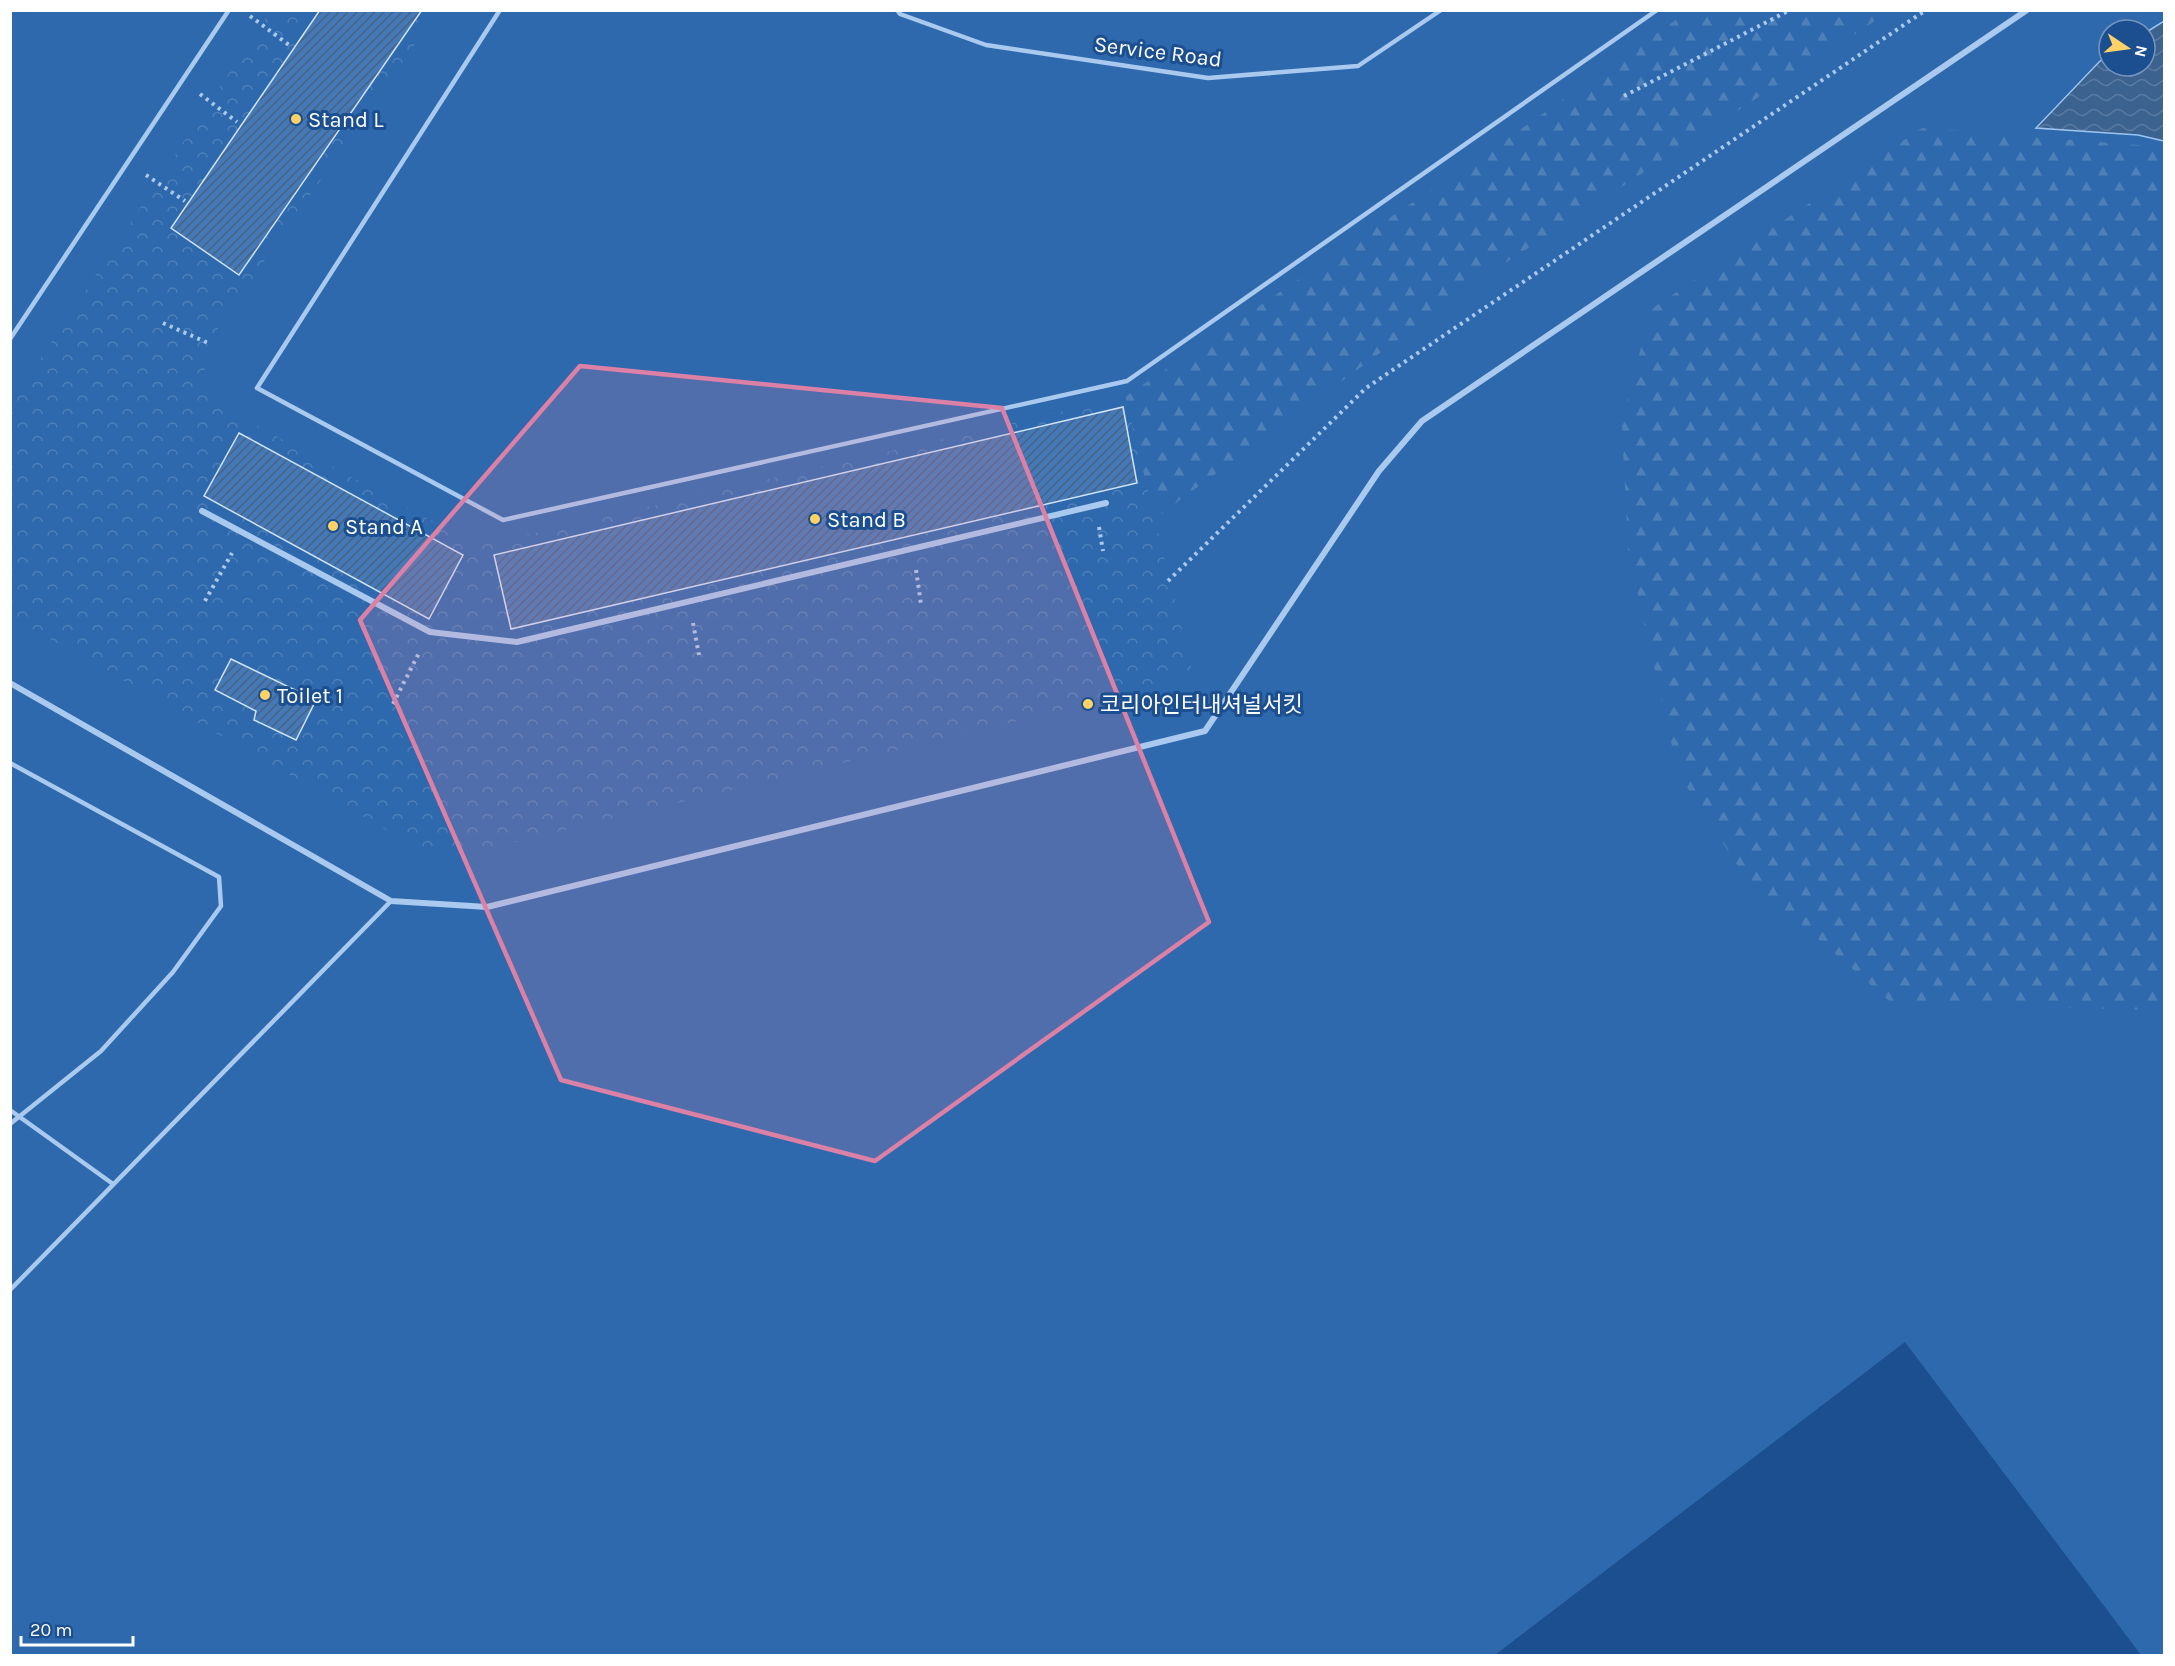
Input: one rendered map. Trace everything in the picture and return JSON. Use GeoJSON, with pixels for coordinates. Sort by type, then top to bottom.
{"type":"FeatureCollection","features":[{"type":"Feature","properties":{"kind":"street"},"geometry":{"type":"LineString","coordinates":[[10,683],[391,901],[487,907],[1205,732],[1379,471],[1422,421],[2026,10]]}},
{"type":"Feature","properties":{"kind":"street"},"geometry":{"type":"LineString","coordinates":[[202,511],[430,632],[517,642],[1106,503]]}},
{"type":"Feature","properties":{"kind":"lane"},"geometry":{"type":"LineString","coordinates":[[10,339],[229,10]]}},
{"type":"Feature","properties":{"kind":"lane"},"geometry":{"type":"LineString","coordinates":[[500,10],[257,388],[503,520],[1127,381],[1657,10]]}},
{"type":"Feature","properties":{"kind":"lane","name":"Service Road"},"geometry":{"type":"LineString","coordinates":[[897,10],[900,14],[986,45],[1208,78],[1358,66],[1441,10]]}},
{"type":"Feature","properties":{"kind":"lane"},"geometry":{"type":"LineString","coordinates":[[10,763],[219,877],[221,906],[173,972],[101,1051],[10,1124]]}},
{"type":"Feature","properties":{"kind":"lane"},"geometry":{"type":"LineString","coordinates":[[10,1290],[391,901]]}},
{"type":"Feature","properties":{"kind":"lane"},"geometry":{"type":"LineString","coordinates":[[10,1110],[114,1184]]}},
{"type":"Feature","properties":{"kind":"path"},"geometry":{"type":"LineString","coordinates":[[243,10],[289,45]]}},
{"type":"Feature","properties":{"kind":"path"},"geometry":{"type":"LineString","coordinates":[[1624,96],[1790,10]]}},
{"type":"Feature","properties":{"kind":"path"},"geometry":{"type":"LineString","coordinates":[[1168,581],[1365,388],[1926,10]]}},
{"type":"Feature","properties":{"kind":"path"},"geometry":{"type":"LineString","coordinates":[[182,81],[237,122]]}},
{"type":"Feature","properties":{"kind":"path"},"geometry":{"type":"LineString","coordinates":[[128,163],[185,201]]}},
{"type":"Feature","properties":{"kind":"path"},"geometry":{"type":"LineString","coordinates":[[163,323],[208,343]]}},
{"type":"Feature","properties":{"kind":"path"},"geometry":{"type":"LineString","coordinates":[[205,601],[243,534]]}},
{"type":"Feature","properties":{"kind":"path"},"geometry":{"type":"LineString","coordinates":[[913,549],[921,604]]}},
{"type":"Feature","properties":{"kind":"path"},"geometry":{"type":"LineString","coordinates":[[690,601],[699,655]]}},
{"type":"Feature","properties":{"kind":"path"},"geometry":{"type":"LineString","coordinates":[[393,704],[430,632]]}},
{"type":"Feature","properties":{"kind":"highlighted area"},"geometry":{"type":"Polygon","coordinates":[[[580,366],[1002,408],[1209,922],[875,1161],[561,1080],[360,620],[580,366]]]}},
{"type":"Feature","properties":{"kind":"green space"},"geometry":{"type":"Polygon","coordinates":[[[1690,10],[1890,11],[1481,279],[1154,519],[1125,397],[1521,129],[1690,10]]]}},
{"type":"Feature","properties":{"kind":"green space","name":"코리아인터내셔널서킷"},"geometry":{"type":"Polygon","coordinates":[[[11,11],[2164,11],[2164,1655],[2141,1655],[1905,1342],[1495,1655],[11,1655],[11,11]]]}},
{"type":"Feature","properties":{"kind":"green space"},"geometry":{"type":"Polygon","coordinates":[[[270,11],[438,11],[208,343],[205,370],[210,388],[216,396],[245,419],[478,546],[1125,397],[1193,674],[1116,697],[482,850],[445,854],[410,843],[11,617],[10,405],[270,11]]]}},
{"type":"Feature","properties":{"kind":"green space"},"geometry":{"type":"Polygon","coordinates":[[[1922,128],[2138,145],[2164,152],[2164,1010],[1893,1004],[1743,874],[1678,773],[1628,550],[1622,426],[1650,310],[1922,128]]]}},
{"type":"Feature","properties":{"kind":"water"},"geometry":{"type":"Polygon","coordinates":[[[2164,21],[2164,141],[2138,135],[2036,128],[2097,64],[2097,78],[2157,78],[2157,25],[2164,21]]]}},
{"type":"Feature","properties":{"kind":"building","name":"Stand L"},"geometry":{"type":"Polygon","coordinates":[[[320,10],[422,10],[239,275],[171,228],[320,10]]]}},
{"type":"Feature","properties":{"kind":"building","name":"Stand B"},"geometry":{"type":"Polygon","coordinates":[[[1123,407],[1137,483],[511,629],[494,555],[1123,407]]]}},
{"type":"Feature","properties":{"kind":"building","name":"Stand A"},"geometry":{"type":"Polygon","coordinates":[[[239,433],[463,555],[429,619],[204,496],[239,433]]]}},
{"type":"Feature","properties":{"kind":"building","name":"Toilet 1"},"geometry":{"type":"Polygon","coordinates":[[[231,659],[316,700],[296,740],[254,720],[256,711],[215,690],[231,659]]]}},
{"type":"Feature","properties":{"kind":"place","name":"Stand L"},"geometry":{"type":"Point","coordinates":[296,119]}},
{"type":"Feature","properties":{"kind":"place","name":"Stand B"},"geometry":{"type":"Point","coordinates":[815,519]}},
{"type":"Feature","properties":{"kind":"place","name":"Stand A"},"geometry":{"type":"Point","coordinates":[333,526]}},
{"type":"Feature","properties":{"kind":"place","name":"Toilet 1"},"geometry":{"type":"Point","coordinates":[265,695]}},
{"type":"Feature","properties":{"kind":"place","name":"코리아인터내셔널서킷"},"geometry":{"type":"Point","coordinates":[1088,704]}}]}
